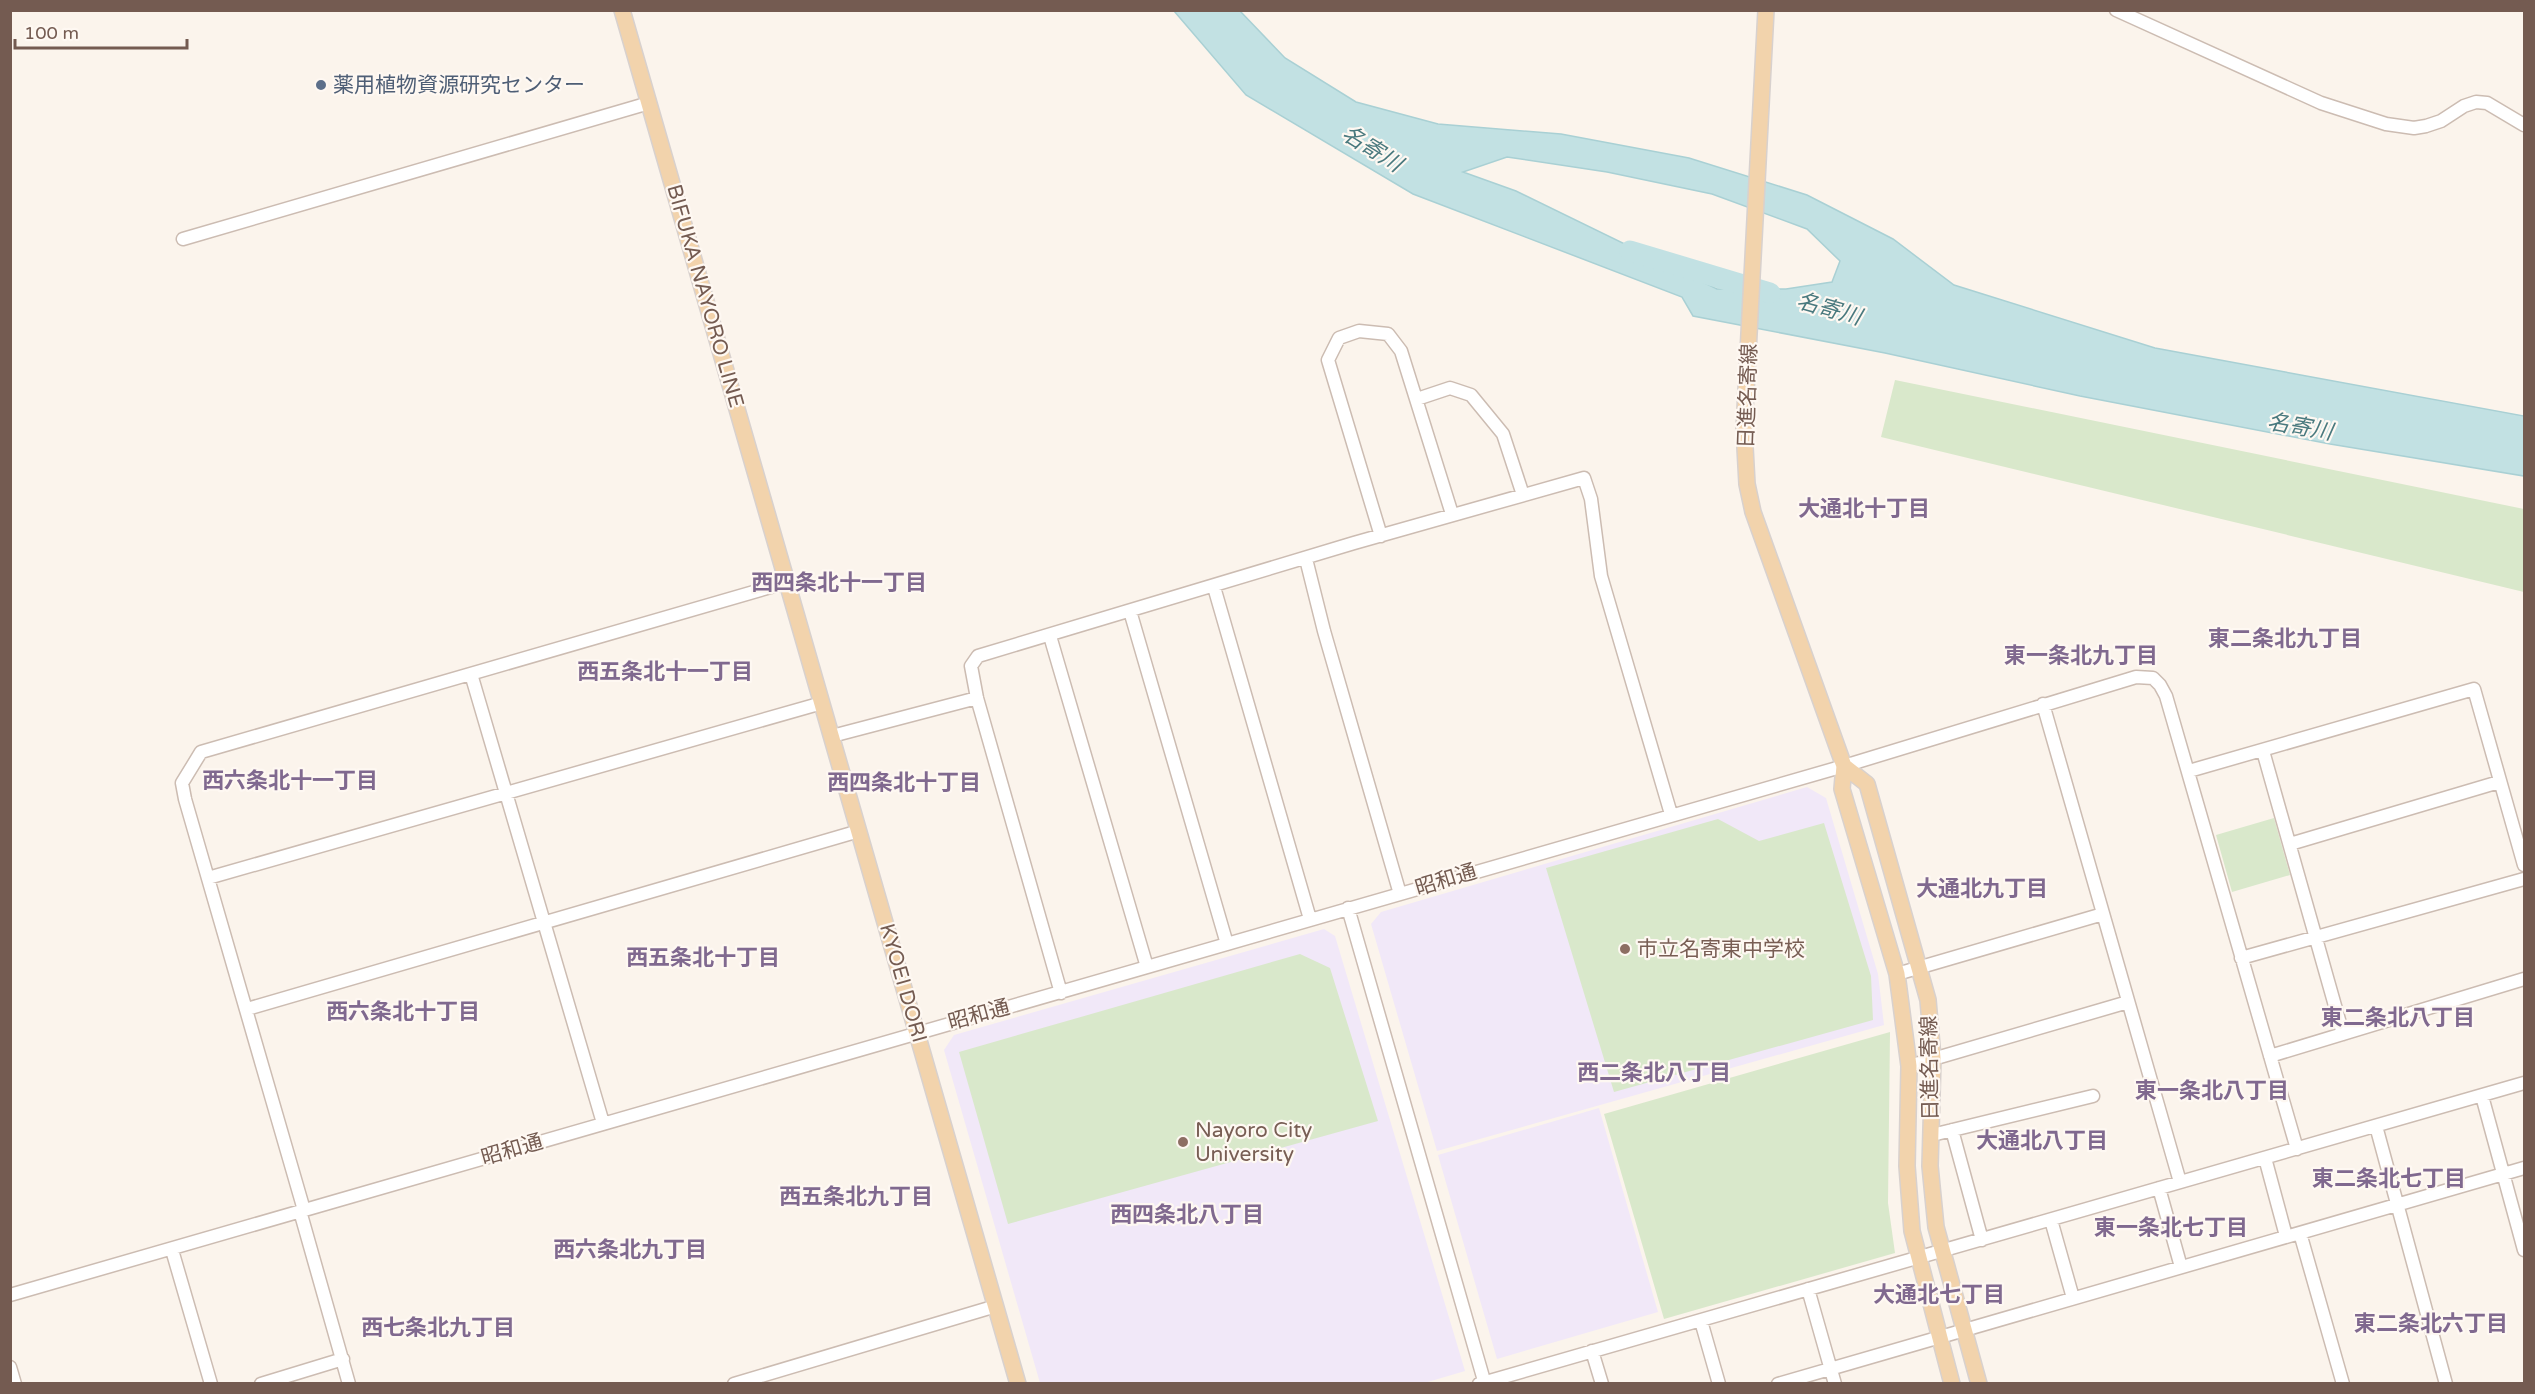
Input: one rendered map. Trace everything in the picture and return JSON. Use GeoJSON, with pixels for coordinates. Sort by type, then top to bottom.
{"type":"FeatureCollection","features":[{"type":"Feature","properties":{"kind":"main road","name":"BIFUKA NAYORO LINE"},"geometry":{"type":"LineString","coordinates":[[622,10],[788,582]]}},
{"type":"Feature","properties":{"kind":"main road","name":"日進名寄線"},"geometry":{"type":"LineString","coordinates":[[1766,10],[1744,429],[1748,484],[1753,512],[1844,766],[1842,789],[1897,974],[1909,1065],[1907,1166],[1909,1210],[1918,1257],[1952,1383]]}},
{"type":"Feature","properties":{"kind":"main road","name":"KYOEI DORI"},"geometry":{"type":"LineString","coordinates":[[788,582],[1018,1383]]}},
{"type":"Feature","properties":{"kind":"main road","name":"日進名寄線"},"geometry":{"type":"LineString","coordinates":[[1844,766],[1867,784],[1928,1000],[1933,1058],[1930,1166],[1936,1227],[1979,1383]]}},
{"type":"Feature","properties":{"kind":"street"},"geometry":{"type":"LineString","coordinates":[[2116,10],[2321,104],[2386,124],[2414,128],[2426,126],[2441,121],[2464,106],[2476,102],[2487,103],[2524,124]]}},
{"type":"Feature","properties":{"kind":"street"},"geometry":{"type":"LineString","coordinates":[[183,239],[649,103]]}},
{"type":"Feature","properties":{"kind":"street"},"geometry":{"type":"LineString","coordinates":[[1381,536],[1328,360],[1339,338],[1359,332],[1388,334],[1401,351],[1452,514]]}},
{"type":"Feature","properties":{"kind":"street"},"geometry":{"type":"LineString","coordinates":[[1417,399],[1450,388],[1471,395],[1503,434],[1523,495]]}},
{"type":"Feature","properties":{"kind":"street"},"geometry":{"type":"LineString","coordinates":[[1061,993],[977,698],[971,666],[978,656],[1452,514],[1584,478],[1591,499],[1601,576],[1671,814]]}},
{"type":"Feature","properties":{"kind":"street"},"geometry":{"type":"LineString","coordinates":[[1306,559],[1329,652],[1401,894]]}},
{"type":"Feature","properties":{"kind":"street"},"geometry":{"type":"LineString","coordinates":[[349,1383],[247,1009],[182,783],[201,752],[788,582]]}},
{"type":"Feature","properties":{"kind":"street"},"geometry":{"type":"LineString","coordinates":[[1214,587],[1310,920]]}},
{"type":"Feature","properties":{"kind":"street"},"geometry":{"type":"LineString","coordinates":[[1130,611],[1227,944]]}},
{"type":"Feature","properties":{"kind":"street"},"geometry":{"type":"LineString","coordinates":[[1050,636],[1147,967]]}},
{"type":"Feature","properties":{"kind":"street"},"geometry":{"type":"LineString","coordinates":[[471,674],[603,1123]]}},
{"type":"Feature","properties":{"kind":"street","name":"昭和通"},"geometry":{"type":"LineString","coordinates":[[10,1295],[172,1250],[302,1210],[917,1032],[1061,993],[1671,814],[1844,766],[2136,677],[2153,678],[2160,685],[2166,696],[2189,771]]}},
{"type":"Feature","properties":{"kind":"street"},"geometry":{"type":"LineString","coordinates":[[2297,1149],[2189,771],[2474,689],[2524,865]]}},
{"type":"Feature","properties":{"kind":"street"},"geometry":{"type":"LineString","coordinates":[[832,736],[977,698]]}},
{"type":"Feature","properties":{"kind":"street"},"geometry":{"type":"LineString","coordinates":[[208,878],[822,702]]}},
{"type":"Feature","properties":{"kind":"street"},"geometry":{"type":"LineString","coordinates":[[2043,704],[2180,1182]]}},
{"type":"Feature","properties":{"kind":"street"},"geometry":{"type":"LineString","coordinates":[[2263,751],[2343,1034]]}},
{"type":"Feature","properties":{"kind":"street"},"geometry":{"type":"LineString","coordinates":[[2290,844],[2499,782]]}},
{"type":"Feature","properties":{"kind":"street"},"geometry":{"type":"LineString","coordinates":[[247,1009],[859,831]]}},
{"type":"Feature","properties":{"kind":"street"},"geometry":{"type":"LineString","coordinates":[[2241,958],[2524,879]]}},
{"type":"Feature","properties":{"kind":"street"},"geometry":{"type":"LineString","coordinates":[[1348,908],[1483,1383],[2524,1083]]}},
{"type":"Feature","properties":{"kind":"street"},"geometry":{"type":"LineString","coordinates":[[1897,974],[2103,914]]}},
{"type":"Feature","properties":{"kind":"street"},"geometry":{"type":"LineString","coordinates":[[2270,1056],[2524,979]]}},
{"type":"Feature","properties":{"kind":"street"},"geometry":{"type":"LineString","coordinates":[[1909,1065],[2128,1002]]}},
{"type":"Feature","properties":{"kind":"street"},"geometry":{"type":"LineString","coordinates":[[2482,1095],[2524,1250]]}},
{"type":"Feature","properties":{"kind":"street"},"geometry":{"type":"LineString","coordinates":[[1932,1135],[2093,1096]]}},
{"type":"Feature","properties":{"kind":"street"},"geometry":{"type":"LineString","coordinates":[[2376,1126],[2446,1383]]}},
{"type":"Feature","properties":{"kind":"street"},"geometry":{"type":"LineString","coordinates":[[1952,1130],[1982,1240]]}},
{"type":"Feature","properties":{"kind":"street"},"geometry":{"type":"LineString","coordinates":[[2265,1158],[2286,1236]]}},
{"type":"Feature","properties":{"kind":"street"},"geometry":{"type":"LineString","coordinates":[[1778,1383],[2524,1168]]}},
{"type":"Feature","properties":{"kind":"street"},"geometry":{"type":"LineString","coordinates":[[2159,1188],[2181,1267]]}},
{"type":"Feature","properties":{"kind":"street"},"geometry":{"type":"LineString","coordinates":[[2051,1220],[2073,1298]]}},
{"type":"Feature","properties":{"kind":"street"},"geometry":{"type":"LineString","coordinates":[[2300,1233],[2343,1383]]}},
{"type":"Feature","properties":{"kind":"street"},"geometry":{"type":"LineString","coordinates":[[172,1250],[212,1383]]}},
{"type":"Feature","properties":{"kind":"street"},"geometry":{"type":"LineString","coordinates":[[1808,1289],[1835,1383]]}},
{"type":"Feature","properties":{"kind":"street"},"geometry":{"type":"LineString","coordinates":[[734,1383],[770,1379],[996,1306]]}},
{"type":"Feature","properties":{"kind":"street"},"geometry":{"type":"LineString","coordinates":[[1701,1321],[1719,1383]]}},
{"type":"Feature","properties":{"kind":"street"},"geometry":{"type":"LineString","coordinates":[[1592,1351],[1602,1383]]}},
{"type":"Feature","properties":{"kind":"street"},"geometry":{"type":"LineString","coordinates":[[261,1383],[282,1381],[343,1359]]}},
{"type":"Feature","properties":{"kind":"street"},"geometry":{"type":"LineString","coordinates":[[10,1367],[15,1383]]}},
{"type":"Feature","properties":{"kind":"shaded area","name":"市立名寄東中学校"},"geometry":{"type":"Polygon","coordinates":[[[1807,787],[1826,798],[1878,974],[1884,1025],[1437,1151],[1371,924],[1381,912],[1807,787]]]}},
{"type":"Feature","properties":{"kind":"shaded area","name":"Nayoro City University"},"geometry":{"type":"Polygon","coordinates":[[[1324,929],[1335,936],[1465,1371],[1421,1384],[1040,1383],[944,1050],[954,1035],[1324,929]]]}},
{"type":"Feature","properties":{"kind":"shaded area"},"geometry":{"type":"Polygon","coordinates":[[[1599,1108],[1658,1312],[1497,1359],[1438,1155],[1599,1108]]]}},
{"type":"Feature","properties":{"kind":"green space"},"geometry":{"type":"Polygon","coordinates":[[[1895,380],[2524,509],[2524,592],[1881,437],[1895,380]]]}},
{"type":"Feature","properties":{"kind":"green space"},"geometry":{"type":"Polygon","coordinates":[[[2274,818],[2290,875],[2232,892],[2216,835],[2274,818]]]}},
{"type":"Feature","properties":{"kind":"green space"},"geometry":{"type":"Polygon","coordinates":[[[1718,819],[1759,841],[1824,823],[1871,976],[1873,1020],[1614,1092],[1546,868],[1718,819]]]}},
{"type":"Feature","properties":{"kind":"green space"},"geometry":{"type":"Polygon","coordinates":[[[1300,954],[1330,968],[1378,1121],[1008,1224],[959,1052],[1300,954]]]}},
{"type":"Feature","properties":{"kind":"green space"},"geometry":{"type":"Polygon","coordinates":[[[1890,1032],[1888,1203],[1895,1253],[1664,1319],[1604,1114],[1890,1032]]]}},
{"type":"Feature","properties":{"kind":"water"},"geometry":{"type":"Polygon","coordinates":[[[1174,11],[1240,11],[1285,58],[1356,102],[1438,124],[1561,134],[1689,158],[1807,195],[1893,239],[1954,285],[2155,348],[2524,416],[2524,476],[2330,444],[2080,396],[1885,353],[1693,316],[1682,297],[1413,194],[1246,95],[1174,11]],[[1507,157],[1463,172],[1516,191],[1717,289],[1786,289],[1832,282],[1840,261],[1807,229],[1712,194],[1607,172],[1507,157]]]}},
{"type":"Feature","properties":{"kind":"waterway","name":"名寄川"},"geometry":{"type":"LineString","coordinates":[[1630,251],[1770,293]]}},
{"type":"Feature","properties":{"kind":"place","name":"薬用植物資源研究センター"},"geometry":{"type":"Point","coordinates":[321,85]}},
{"type":"Feature","properties":{"kind":"place","name":"市立名寄東中学校"},"geometry":{"type":"Point","coordinates":[1625,949]}},
{"type":"Feature","properties":{"kind":"place","name":"Nayoro City University"},"geometry":{"type":"Point","coordinates":[1183,1142]}},
{"type":"Feature","properties":{"kind":"district","name":"大通北十丁目"},"geometry":{"type":"Point","coordinates":[1864,509]}},
{"type":"Feature","properties":{"kind":"district","name":"西四条北十一丁目"},"geometry":{"type":"Point","coordinates":[839,583]}},
{"type":"Feature","properties":{"kind":"district","name":"東二条北九丁目"},"geometry":{"type":"Point","coordinates":[2285,639]}},
{"type":"Feature","properties":{"kind":"district","name":"東一条北九丁目"},"geometry":{"type":"Point","coordinates":[2081,656]}},
{"type":"Feature","properties":{"kind":"district","name":"西五条北十一丁目"},"geometry":{"type":"Point","coordinates":[665,672]}},
{"type":"Feature","properties":{"kind":"district","name":"西六条北十一丁目"},"geometry":{"type":"Point","coordinates":[290,781]}},
{"type":"Feature","properties":{"kind":"district","name":"西四条北十丁目"},"geometry":{"type":"Point","coordinates":[904,783]}},
{"type":"Feature","properties":{"kind":"district","name":"大通北九丁目"},"geometry":{"type":"Point","coordinates":[1982,889]}},
{"type":"Feature","properties":{"kind":"district","name":"西五条北十丁目"},"geometry":{"type":"Point","coordinates":[703,958]}},
{"type":"Feature","properties":{"kind":"district","name":"西六条北十丁目"},"geometry":{"type":"Point","coordinates":[403,1012]}},
{"type":"Feature","properties":{"kind":"district","name":"東二条北八丁目"},"geometry":{"type":"Point","coordinates":[2398,1018]}},
{"type":"Feature","properties":{"kind":"district","name":"西二条北八丁目"},"geometry":{"type":"Point","coordinates":[1654,1073]}},
{"type":"Feature","properties":{"kind":"district","name":"東一条北八丁目"},"geometry":{"type":"Point","coordinates":[2212,1091]}},
{"type":"Feature","properties":{"kind":"district","name":"大通北八丁目"},"geometry":{"type":"Point","coordinates":[2042,1141]}},
{"type":"Feature","properties":{"kind":"district","name":"東二条北七丁目"},"geometry":{"type":"Point","coordinates":[2389,1179]}},
{"type":"Feature","properties":{"kind":"district","name":"西五条北九丁目"},"geometry":{"type":"Point","coordinates":[856,1197]}},
{"type":"Feature","properties":{"kind":"district","name":"西四条北八丁目"},"geometry":{"type":"Point","coordinates":[1187,1215]}},
{"type":"Feature","properties":{"kind":"district","name":"東一条北七丁目"},"geometry":{"type":"Point","coordinates":[2171,1228]}},
{"type":"Feature","properties":{"kind":"district","name":"西六条北九丁目"},"geometry":{"type":"Point","coordinates":[630,1250]}},
{"type":"Feature","properties":{"kind":"district","name":"大通北七丁目"},"geometry":{"type":"Point","coordinates":[1939,1295]}},
{"type":"Feature","properties":{"kind":"district","name":"東二条北六丁目"},"geometry":{"type":"Point","coordinates":[2431,1324]}},
{"type":"Feature","properties":{"kind":"district","name":"西七条北九丁目"},"geometry":{"type":"Point","coordinates":[438,1328]}}]}
